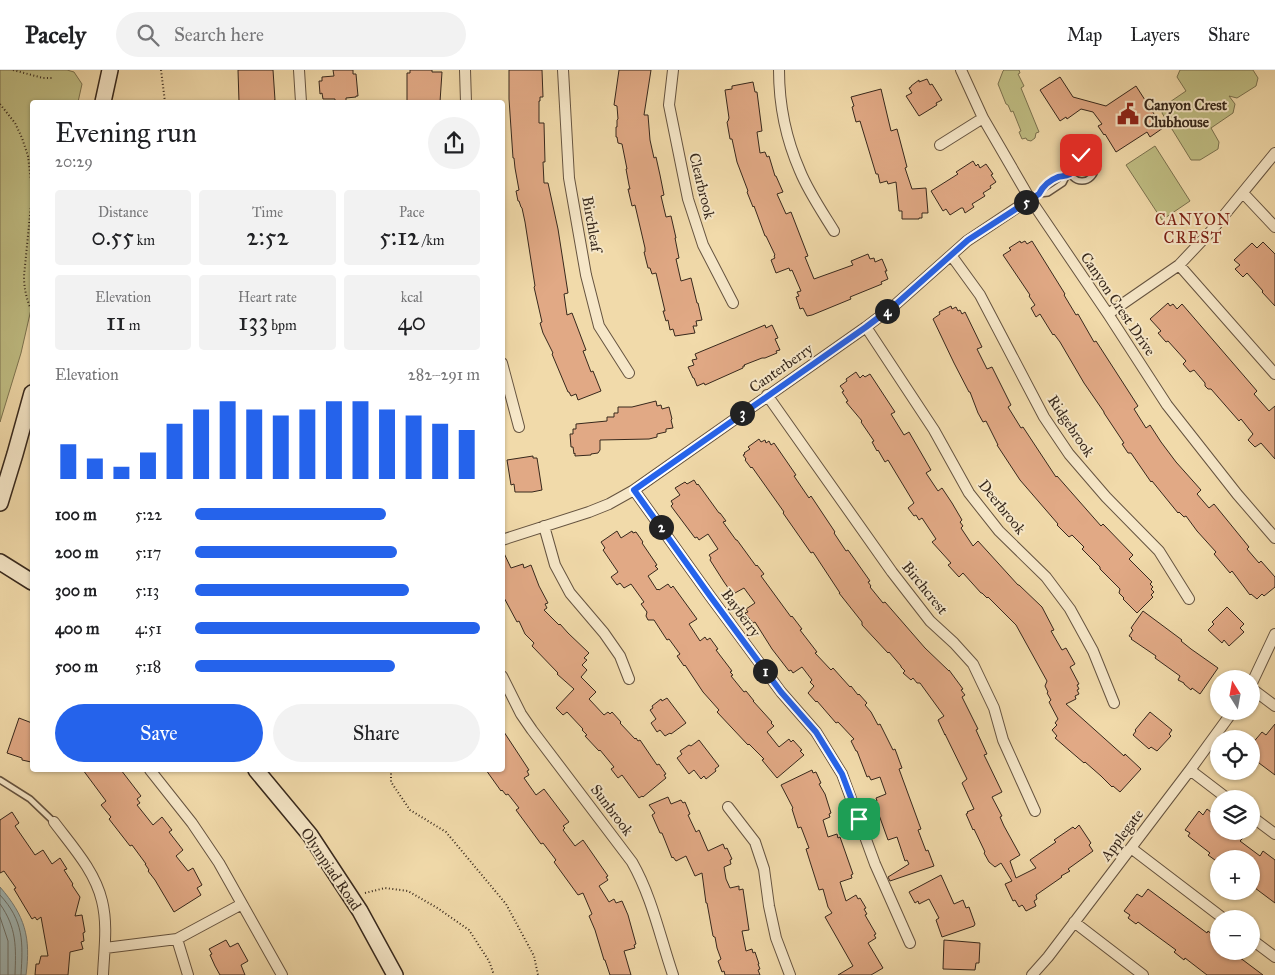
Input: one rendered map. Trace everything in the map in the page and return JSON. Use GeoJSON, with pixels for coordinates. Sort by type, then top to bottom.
{"type":"FeatureCollection","features":[{"type":"Feature","properties":{"kind":"main road"},"geometry":{"type":"LineString","coordinates":[[103,100],[110,70]]}},
{"type":"Feature","properties":{"kind":"main road"},"geometry":{"type":"LineString","coordinates":[[0,503],[16,454],[30,401]]}},
{"type":"Feature","properties":{"kind":"main road"},"geometry":{"type":"LineString","coordinates":[[0,562],[30,581]]}},
{"type":"Feature","properties":{"kind":"main road","name":"Olympiad Road"},"geometry":{"type":"LineString","coordinates":[[258,772],[310,835],[360,911],[395,975]]}},
{"type":"Feature","properties":{"kind":"street"},"geometry":{"type":"LineString","coordinates":[[299,70],[301,100]]}},
{"type":"Feature","properties":{"kind":"street"},"geometry":{"type":"LineString","coordinates":[[465,70],[466,100]]}},
{"type":"Feature","properties":{"kind":"street","name":"Birchleaf"},"geometry":{"type":"LineString","coordinates":[[563,70],[569,178],[586,275],[599,326],[630,373]]}},
{"type":"Feature","properties":{"kind":"street","name":"Clearbrook"},"geometry":{"type":"LineString","coordinates":[[674,70],[669,104],[688,199],[703,245],[733,303]]}},
{"type":"Feature","properties":{"kind":"street"},"geometry":{"type":"LineString","coordinates":[[780,70],[781,106],[789,142],[800,173],[834,232]]}},
{"type":"Feature","properties":{"kind":"street","name":"Canyon Crest Drive"},"geometry":{"type":"LineString","coordinates":[[962,70],[983,118],[1035,196],[1167,405],[1237,494],[1275,538]]}},
{"type":"Feature","properties":{"kind":"street"},"geometry":{"type":"LineString","coordinates":[[940,145],[983,118]]}},
{"type":"Feature","properties":{"kind":"street"},"geometry":{"type":"LineString","coordinates":[[1108,314],[1179,265],[1212,230],[1275,153]]}},
{"type":"Feature","properties":{"kind":"street"},"geometry":{"type":"LineString","coordinates":[[1243,193],[1275,227]]}},
{"type":"Feature","properties":{"kind":"street","name":"Canterberry"},"geometry":{"type":"LineString","coordinates":[[505,539],[589,512],[609,504],[634,490],[866,327],[895,305],[968,240],[1035,196]]}},
{"type":"Feature","properties":{"kind":"street","name":"Ridgebrook"},"geometry":{"type":"LineString","coordinates":[[951,255],[980,294],[1044,417],[1064,446],[1106,497],[1159,551],[1189,599]]}},
{"type":"Feature","properties":{"kind":"street"},"geometry":{"type":"LineString","coordinates":[[1179,265],[1275,374]]}},
{"type":"Feature","properties":{"kind":"street","name":"Deerbrook"},"geometry":{"type":"LineString","coordinates":[[866,327],[934,430],[969,493],[999,531],[1046,577],[1070,609],[1093,651],[1114,703]]}},
{"type":"Feature","properties":{"kind":"street"},"geometry":{"type":"LineString","coordinates":[[505,374],[519,427]]}},
{"type":"Feature","properties":{"kind":"street","name":"Birchcrest"},"geometry":{"type":"LineString","coordinates":[[768,395],[892,572],[930,621],[973,664],[994,708],[1003,740],[1035,811]]}},
{"type":"Feature","properties":{"kind":"street","name":"Bayberry"},"geometry":{"type":"LineString","coordinates":[[634,490],[781,692],[816,732],[842,774],[875,864],[910,944]]}},
{"type":"Feature","properties":{"kind":"street"},"geometry":{"type":"LineString","coordinates":[[544,526],[555,565],[570,593],[604,633],[620,656],[629,678]]}},
{"type":"Feature","properties":{"kind":"street"},"geometry":{"type":"LineString","coordinates":[[1258,670],[1275,634]]}},
{"type":"Feature","properties":{"kind":"street","name":"Sunbrook"},"geometry":{"type":"LineString","coordinates":[[505,682],[521,714],[532,730],[632,862],[647,893],[673,975]]}},
{"type":"Feature","properties":{"kind":"street"},"geometry":{"type":"LineString","coordinates":[[1260,694],[1275,706]]}},
{"type":"Feature","properties":{"kind":"street","name":"Applegate"},"geometry":{"type":"LineString","coordinates":[[1032,975],[1226,720]]}},
{"type":"Feature","properties":{"kind":"street"},"geometry":{"type":"LineString","coordinates":[[1190,770],[1216,790]]}},
{"type":"Feature","properties":{"kind":"street"},"geometry":{"type":"LineString","coordinates":[[152,772],[197,831],[219,864],[282,975]]}},
{"type":"Feature","properties":{"kind":"street"},"geometry":{"type":"LineString","coordinates":[[728,807],[755,842],[764,869],[776,938],[790,975]]}},
{"type":"Feature","properties":{"kind":"street"},"geometry":{"type":"LineString","coordinates":[[54,822],[79,854],[102,900],[105,918],[103,975]]}},
{"type":"Feature","properties":{"kind":"street"},"geometry":{"type":"LineString","coordinates":[[1260,823],[1275,834]]}},
{"type":"Feature","properties":{"kind":"street"},"geometry":{"type":"LineString","coordinates":[[1130,848],[1212,910]]}},
{"type":"Feature","properties":{"kind":"street"},"geometry":{"type":"LineString","coordinates":[[105,948],[177,939],[242,904]]}},
{"type":"Feature","properties":{"kind":"street"},"geometry":{"type":"LineString","coordinates":[[1074,922],[1143,975]]}},
{"type":"Feature","properties":{"kind":"street"},"geometry":{"type":"LineString","coordinates":[[177,939],[188,975]]}},
{"type":"Feature","properties":{"kind":"street"},"geometry":{"type":"LineString","coordinates":[[1260,946],[1275,957]]}},
{"type":"Feature","properties":{"kind":"lane"},"geometry":{"type":"LineString","coordinates":[[1035,196],[1048,194],[1064,183],[1068,175],[1070,161],[1077,156],[1086,155],[1092,160],[1094,169],[1088,179],[1080,180],[1068,175]]}},
{"type":"Feature","properties":{"kind":"lane"},"geometry":{"type":"LineString","coordinates":[[0,780],[30,799],[54,822]]}},
{"type":"Feature","properties":{"kind":"path"},"geometry":{"type":"LineString","coordinates":[[13,70],[43,78],[52,78]]}},
{"type":"Feature","properties":{"kind":"path"},"geometry":{"type":"LineString","coordinates":[[161,70],[165,100]]}},
{"type":"Feature","properties":{"kind":"path"},"geometry":{"type":"LineString","coordinates":[[0,104],[15,123],[22,138],[28,156],[30,173]]}},
{"type":"Feature","properties":{"kind":"path"},"geometry":{"type":"LineString","coordinates":[[30,225],[24,286],[30,307]]}},
{"type":"Feature","properties":{"kind":"path"},"geometry":{"type":"LineString","coordinates":[[391,772],[391,782],[410,810],[446,832],[506,904],[534,956],[538,975]]}},
{"type":"Feature","properties":{"kind":"path"},"geometry":{"type":"LineString","coordinates":[[350,896],[385,888],[408,892],[439,909],[469,930],[488,961],[494,975]]}},
{"type":"Feature","properties":{"kind":"shaded area"},"geometry":{"type":"Polygon","coordinates":[[[0,70],[67,70],[74,72],[82,84],[78,100],[30,100],[30,314],[21,353],[0,422],[0,70]]]}},
{"type":"Feature","properties":{"kind":"shaded area"},"geometry":{"type":"Polygon","coordinates":[[[1004,70],[1019,70],[1020,73],[1018,74],[1024,86],[1021,88],[1039,132],[1036,133],[1035,138],[1031,141],[1026,138],[1022,139],[1013,111],[1011,112],[1006,104],[998,84],[1004,70]]]}},
{"type":"Feature","properties":{"kind":"shaded area"},"geometry":{"type":"Polygon","coordinates":[[[1180,70],[1253,70],[1258,78],[1256,86],[1237,98],[1229,96],[1235,104],[1233,113],[1211,128],[1219,142],[1218,149],[1200,160],[1191,160],[1162,113],[1164,106],[1186,91],[1177,77],[1180,70]]]}},
{"type":"Feature","properties":{"kind":"shaded area"},"geometry":{"type":"Polygon","coordinates":[[[1155,146],[1190,201],[1162,220],[1126,165],[1155,146]]]}},
{"type":"Feature","properties":{"kind":"water"},"geometry":{"type":"Polygon","coordinates":[[[0,887],[21,918],[27,938],[26,975],[0,975],[0,887]]]}},
{"type":"Feature","properties":{"kind":"building"},"geometry":{"type":"Polygon","coordinates":[[[238,70],[273,70],[275,100],[239,100],[238,70]]]}},
{"type":"Feature","properties":{"kind":"building"},"geometry":{"type":"Polygon","coordinates":[[[333,70],[353,70],[353,74],[356,74],[358,96],[346,98],[346,100],[323,99],[322,93],[320,94],[319,81],[322,81],[322,77],[334,76],[333,70]]]}},
{"type":"Feature","properties":{"kind":"building"},"geometry":{"type":"Polygon","coordinates":[[[410,70],[442,72],[440,100],[407,100],[407,73],[410,73],[410,70]]]}},
{"type":"Feature","properties":{"kind":"building"},"geometry":{"type":"Polygon","coordinates":[[[509,70],[542,70],[543,97],[540,97],[539,101],[539,123],[544,123],[544,183],[548,183],[558,229],[568,293],[564,294],[567,315],[572,313],[586,350],[583,351],[601,391],[578,400],[576,394],[571,396],[568,392],[540,323],[542,322],[534,287],[525,222],[516,191],[519,190],[513,158],[509,70]]]}},
{"type":"Feature","properties":{"kind":"building"},"geometry":{"type":"Polygon","coordinates":[[[619,70],[651,70],[644,115],[648,115],[650,140],[660,175],[664,195],[661,196],[666,217],[671,216],[676,238],[679,258],[676,259],[681,281],[691,278],[702,320],[696,321],[697,326],[693,326],[695,333],[675,336],[673,329],[670,330],[668,320],[666,321],[663,311],[665,311],[656,273],[652,274],[650,268],[648,268],[635,205],[632,206],[628,189],[630,189],[622,144],[618,143],[616,137],[618,119],[617,106],[614,105],[619,70]]]}},
{"type":"Feature","properties":{"kind":"building","name":"Canyon Crest Clubhouse"},"geometry":{"type":"Polygon","coordinates":[[[1060,77],[1073,97],[1106,106],[1136,86],[1163,128],[1150,137],[1147,132],[1116,152],[1098,126],[1102,124],[1093,112],[1081,109],[1067,119],[1066,117],[1060,121],[1040,90],[1060,77]]]}},
{"type":"Feature","properties":{"kind":"building"},"geometry":{"type":"Polygon","coordinates":[[[927,79],[942,100],[919,116],[906,96],[912,93],[909,88],[911,86],[919,80],[919,82],[927,79]]]}},
{"type":"Feature","properties":{"kind":"building"},"geometry":{"type":"Polygon","coordinates":[[[753,82],[755,92],[757,92],[762,131],[757,132],[760,153],[765,152],[767,157],[769,156],[775,176],[783,192],[777,194],[786,214],[791,212],[808,256],[805,257],[814,279],[853,265],[851,261],[868,254],[870,259],[874,258],[875,262],[882,259],[887,271],[885,271],[888,279],[881,282],[882,284],[812,315],[807,316],[803,308],[800,309],[796,297],[799,296],[797,292],[801,291],[792,270],[790,271],[789,268],[776,273],[771,260],[775,258],[775,255],[747,192],[732,139],[730,139],[725,90],[732,89],[732,86],[753,82]]]}},
{"type":"Feature","properties":{"kind":"building"},"geometry":{"type":"Polygon","coordinates":[[[881,89],[891,131],[897,129],[907,167],[905,168],[912,189],[926,188],[928,213],[922,213],[922,218],[919,219],[902,219],[902,211],[899,211],[896,182],[888,184],[887,181],[880,183],[860,121],[856,122],[851,97],[881,89]]]}},
{"type":"Feature","properties":{"kind":"building"},"geometry":{"type":"Polygon","coordinates":[[[973,161],[980,168],[986,164],[996,182],[983,193],[985,196],[972,204],[974,207],[965,213],[963,208],[961,208],[950,215],[946,209],[943,211],[931,191],[958,174],[956,172],[973,161]]]}},
{"type":"Feature","properties":{"kind":"building"},"geometry":{"type":"Polygon","coordinates":[[[1020,241],[1021,243],[1025,241],[1027,244],[1032,241],[1076,315],[1078,314],[1094,342],[1096,341],[1138,406],[1134,409],[1146,428],[1150,425],[1176,462],[1201,490],[1197,494],[1209,508],[1214,504],[1249,547],[1247,549],[1275,577],[1275,587],[1264,596],[1262,594],[1257,599],[1250,595],[1232,571],[1230,573],[1214,554],[1216,552],[1186,516],[1184,517],[1178,513],[1151,482],[1131,453],[1128,453],[1122,444],[1124,443],[1084,383],[1060,342],[1053,335],[1040,314],[1036,317],[1031,308],[1035,305],[1030,295],[1003,255],[1011,250],[1009,248],[1020,241]]]}},
{"type":"Feature","properties":{"kind":"building"},"geometry":{"type":"Polygon","coordinates":[[[1263,242],[1275,254],[1275,306],[1247,273],[1243,277],[1235,269],[1240,265],[1234,260],[1252,243],[1257,248],[1263,242]]]}},
{"type":"Feature","properties":{"kind":"building"},"geometry":{"type":"Polygon","coordinates":[[[1168,303],[1170,306],[1173,304],[1177,309],[1182,304],[1257,391],[1254,394],[1269,411],[1275,406],[1275,459],[1261,443],[1255,447],[1248,440],[1253,434],[1241,419],[1239,421],[1211,389],[1205,386],[1205,383],[1194,370],[1190,372],[1183,364],[1186,361],[1158,333],[1161,331],[1150,319],[1168,303]]]}},
{"type":"Feature","properties":{"kind":"building"},"geometry":{"type":"Polygon","coordinates":[[[951,306],[952,309],[956,307],[962,314],[965,312],[982,347],[977,349],[987,369],[992,367],[1011,405],[1008,407],[1056,477],[1101,526],[1103,524],[1133,555],[1129,559],[1152,582],[1150,584],[1153,587],[1151,589],[1154,592],[1151,595],[1153,597],[1137,613],[1123,599],[1119,593],[1120,589],[1082,549],[1084,547],[1072,535],[1069,537],[1057,525],[1020,480],[997,445],[986,421],[983,422],[933,319],[940,314],[939,312],[951,306]]]}},
{"type":"Feature","properties":{"kind":"building"},"geometry":{"type":"Polygon","coordinates":[[[765,325],[766,328],[772,325],[778,338],[775,339],[780,350],[776,351],[777,353],[744,365],[743,368],[705,385],[704,383],[697,386],[688,367],[694,365],[692,360],[697,359],[695,354],[765,325]]]}},
{"type":"Feature","properties":{"kind":"building"},"geometry":{"type":"Polygon","coordinates":[[[856,372],[860,378],[863,375],[865,377],[870,374],[895,412],[891,414],[904,435],[909,432],[931,470],[926,473],[938,491],[942,488],[952,503],[962,520],[960,522],[963,526],[961,528],[973,546],[978,541],[1018,585],[1042,607],[1054,630],[1051,631],[1062,650],[1066,648],[1075,664],[1070,667],[1079,684],[1077,685],[1079,689],[1077,690],[1079,694],[1075,696],[1076,699],[1066,704],[1141,769],[1120,792],[1055,738],[1057,736],[1052,730],[1057,725],[1055,723],[1058,719],[1049,702],[1051,700],[1045,686],[1047,681],[1016,625],[988,597],[981,593],[963,573],[959,577],[948,565],[951,563],[932,542],[936,539],[922,518],[919,520],[908,508],[914,503],[888,460],[885,462],[877,451],[872,442],[874,441],[862,421],[846,402],[848,401],[842,392],[844,391],[840,386],[856,372]]]}},
{"type":"Feature","properties":{"kind":"building"},"geometry":{"type":"Polygon","coordinates":[[[656,401],[657,406],[661,405],[662,409],[669,407],[673,428],[666,429],[666,432],[657,434],[657,437],[649,439],[600,440],[600,450],[598,453],[575,456],[573,447],[571,447],[570,434],[573,434],[573,429],[576,429],[576,424],[607,421],[607,417],[614,417],[614,413],[618,413],[618,407],[632,407],[656,401]]]}},
{"type":"Feature","properties":{"kind":"building"},"geometry":{"type":"Polygon","coordinates":[[[759,439],[761,442],[765,440],[766,443],[769,441],[771,445],[774,443],[809,498],[811,496],[846,551],[848,550],[870,581],[868,582],[870,587],[925,648],[949,670],[963,689],[961,690],[965,695],[962,697],[978,729],[976,730],[987,754],[984,755],[1002,792],[992,797],[1002,816],[1000,817],[1004,826],[1020,855],[1010,861],[1016,878],[1036,868],[1030,860],[1056,842],[1054,840],[1073,827],[1075,829],[1079,825],[1091,843],[1089,845],[1093,851],[1068,869],[1070,871],[1036,895],[1037,899],[1034,901],[1036,906],[1026,911],[1022,905],[1019,907],[1015,900],[1013,901],[1005,884],[1012,881],[1001,863],[995,867],[989,862],[984,853],[966,814],[974,809],[962,783],[967,779],[938,720],[944,716],[920,683],[917,683],[913,678],[911,680],[903,673],[905,671],[901,666],[862,625],[862,622],[839,593],[813,552],[811,553],[784,512],[745,460],[743,455],[750,449],[748,447],[759,439]]]}},
{"type":"Feature","properties":{"kind":"building"},"geometry":{"type":"Polygon","coordinates":[[[533,456],[533,458],[537,458],[542,490],[515,492],[514,484],[511,485],[507,460],[533,456]]]}},
{"type":"Feature","properties":{"kind":"building"},"geometry":{"type":"Polygon","coordinates":[[[694,480],[726,521],[723,522],[736,540],[764,574],[761,576],[802,629],[800,630],[817,652],[815,653],[831,670],[833,668],[867,703],[865,705],[878,725],[880,724],[893,750],[895,749],[902,768],[899,769],[921,829],[918,830],[934,866],[890,881],[888,877],[909,864],[907,860],[905,861],[897,837],[888,840],[874,801],[877,801],[876,798],[886,794],[880,777],[871,780],[869,776],[867,777],[851,741],[854,739],[808,693],[814,686],[810,682],[812,680],[802,667],[793,673],[791,670],[789,671],[755,622],[753,623],[745,613],[748,612],[746,609],[755,603],[744,588],[735,593],[734,591],[731,592],[724,582],[710,560],[709,555],[718,549],[708,534],[699,540],[697,537],[695,538],[671,506],[673,504],[671,501],[680,495],[675,488],[685,482],[687,484],[694,480]]]}},
{"type":"Feature","properties":{"kind":"building"},"geometry":{"type":"Polygon","coordinates":[[[617,531],[621,538],[632,531],[633,533],[636,532],[657,565],[655,566],[658,569],[648,576],[657,590],[668,584],[671,588],[673,586],[697,619],[689,624],[700,641],[705,637],[707,640],[710,638],[718,649],[716,650],[732,671],[730,672],[733,675],[731,676],[772,722],[774,726],[767,732],[779,747],[789,739],[791,742],[793,740],[802,750],[800,751],[804,755],[777,778],[762,760],[764,759],[717,712],[719,710],[684,666],[677,656],[680,654],[669,639],[667,640],[654,620],[648,620],[647,612],[641,604],[644,602],[631,584],[624,588],[620,583],[617,585],[611,577],[618,572],[603,550],[605,548],[601,542],[617,531]]]}},
{"type":"Feature","properties":{"kind":"building"},"geometry":{"type":"Polygon","coordinates":[[[505,555],[511,568],[523,564],[524,568],[531,565],[548,603],[545,604],[547,608],[544,610],[589,653],[584,658],[587,660],[582,665],[587,670],[581,677],[596,692],[589,699],[604,715],[612,712],[635,739],[640,740],[657,765],[659,764],[666,774],[664,775],[666,778],[643,797],[639,798],[622,775],[618,778],[611,769],[614,767],[585,736],[587,735],[583,729],[567,712],[563,715],[556,708],[574,689],[557,674],[532,646],[534,643],[525,634],[519,621],[517,622],[505,600],[505,555]]]}},
{"type":"Feature","properties":{"kind":"building"},"geometry":{"type":"Polygon","coordinates":[[[1227,607],[1244,624],[1240,628],[1244,632],[1229,646],[1224,640],[1222,643],[1208,630],[1214,624],[1212,622],[1227,607]]]}},
{"type":"Feature","properties":{"kind":"building"},"geometry":{"type":"Polygon","coordinates":[[[1143,611],[1218,668],[1217,670],[1210,670],[1210,680],[1200,694],[1192,688],[1191,690],[1178,680],[1180,676],[1131,639],[1129,636],[1133,630],[1131,628],[1143,611]]]}},
{"type":"Feature","properties":{"kind":"building"},"geometry":{"type":"Polygon","coordinates":[[[667,698],[686,723],[665,736],[660,730],[657,732],[651,723],[656,719],[650,710],[661,699],[662,701],[667,698]]]}},
{"type":"Feature","properties":{"kind":"building"},"geometry":{"type":"Polygon","coordinates":[[[1150,712],[1172,730],[1169,734],[1171,736],[1157,751],[1151,747],[1149,749],[1133,735],[1150,712]]]}},
{"type":"Feature","properties":{"kind":"building"},"geometry":{"type":"Polygon","coordinates":[[[19,718],[30,722],[30,762],[7,753],[19,718]]]}},
{"type":"Feature","properties":{"kind":"building"},"geometry":{"type":"Polygon","coordinates":[[[1275,724],[1275,775],[1260,764],[1260,734],[1262,732],[1266,735],[1275,724]]]}},
{"type":"Feature","properties":{"kind":"building"},"geometry":{"type":"Polygon","coordinates":[[[505,734],[529,770],[527,771],[529,775],[524,778],[536,795],[544,789],[569,822],[563,826],[565,828],[563,830],[575,846],[583,840],[608,876],[606,877],[608,880],[599,886],[609,902],[614,899],[616,903],[622,901],[636,944],[634,945],[635,948],[624,951],[631,975],[610,975],[589,916],[592,914],[583,893],[578,895],[554,862],[556,860],[543,843],[541,844],[516,810],[519,808],[508,794],[506,795],[487,772],[505,772],[505,734]]]}},
{"type":"Feature","properties":{"kind":"building"},"geometry":{"type":"Polygon","coordinates":[[[699,740],[719,766],[706,779],[704,776],[701,779],[694,770],[689,774],[677,758],[682,754],[680,751],[699,740]]]}},
{"type":"Feature","properties":{"kind":"building"},"geometry":{"type":"Polygon","coordinates":[[[812,770],[813,773],[816,772],[821,783],[819,784],[825,794],[831,813],[829,814],[830,817],[823,820],[828,837],[837,834],[838,838],[840,837],[853,874],[851,875],[852,878],[840,882],[846,901],[856,895],[858,899],[860,898],[866,908],[864,909],[867,914],[865,915],[876,934],[874,935],[876,938],[868,943],[883,968],[871,975],[838,975],[853,966],[825,917],[832,913],[828,907],[823,889],[819,890],[806,849],[809,848],[801,827],[798,828],[793,808],[781,785],[812,770]]]}},
{"type":"Feature","properties":{"kind":"building"},"geometry":{"type":"Polygon","coordinates":[[[84,772],[123,772],[141,796],[137,799],[140,803],[137,805],[153,825],[162,817],[172,830],[169,832],[183,850],[176,856],[188,871],[193,868],[202,885],[197,888],[201,895],[174,912],[148,871],[146,864],[109,819],[111,817],[101,805],[106,801],[84,772]]]}},
{"type":"Feature","properties":{"kind":"building"},"geometry":{"type":"Polygon","coordinates":[[[668,797],[671,804],[681,800],[683,803],[685,802],[690,814],[688,815],[696,832],[699,830],[708,851],[723,844],[725,849],[727,848],[732,859],[730,860],[731,864],[724,867],[726,879],[730,888],[739,886],[739,890],[743,889],[749,930],[742,931],[746,951],[752,949],[753,953],[755,952],[760,975],[725,975],[724,971],[722,972],[718,961],[721,959],[715,937],[713,936],[706,903],[702,873],[695,876],[686,856],[676,861],[672,858],[652,815],[655,813],[649,805],[668,797]]]}},
{"type":"Feature","properties":{"kind":"building"},"geometry":{"type":"Polygon","coordinates":[[[1207,809],[1210,811],[1210,840],[1241,840],[1252,850],[1210,850],[1210,853],[1188,836],[1190,833],[1185,830],[1199,811],[1203,815],[1207,809]]]}},
{"type":"Feature","properties":{"kind":"building"},"geometry":{"type":"Polygon","coordinates":[[[12,812],[19,823],[15,826],[35,855],[43,850],[52,864],[60,858],[67,869],[64,870],[80,897],[75,916],[82,915],[85,932],[83,933],[84,941],[81,942],[83,949],[70,952],[68,975],[35,975],[36,964],[39,964],[41,956],[48,956],[41,917],[37,920],[35,917],[32,919],[14,889],[16,888],[4,871],[0,873],[0,820],[12,812]]]}},
{"type":"Feature","properties":{"kind":"building"},"geometry":{"type":"Polygon","coordinates":[[[1263,851],[1275,860],[1275,903],[1260,892],[1260,856],[1263,851]]]}},
{"type":"Feature","properties":{"kind":"building"},"geometry":{"type":"Polygon","coordinates":[[[941,875],[954,904],[963,900],[966,908],[969,907],[975,924],[942,937],[936,920],[939,918],[929,899],[919,904],[918,901],[915,903],[909,892],[941,875]]]}},
{"type":"Feature","properties":{"kind":"building"},"geometry":{"type":"Polygon","coordinates":[[[1148,889],[1207,933],[1208,931],[1210,933],[1210,960],[1243,960],[1263,975],[1207,975],[1185,958],[1184,960],[1174,952],[1176,950],[1138,922],[1136,924],[1128,918],[1130,915],[1124,911],[1137,894],[1142,897],[1148,889]]]}},
{"type":"Feature","properties":{"kind":"building"},"geometry":{"type":"Polygon","coordinates":[[[226,940],[230,947],[238,943],[248,961],[241,965],[245,975],[220,975],[215,966],[209,949],[226,940]]]}},
{"type":"Feature","properties":{"kind":"building"},"geometry":{"type":"Polygon","coordinates":[[[944,940],[980,943],[979,963],[976,963],[975,970],[943,969],[944,940]]]}},
{"type":"Feature","properties":{"kind":"place","name":"Canyon Crest Clubhouse"},"geometry":{"type":"Point","coordinates":[1128,114]}},
{"type":"Feature","properties":{"kind":"district","name":"CANYON CREST"},"geometry":{"type":"Point","coordinates":[1193,228]}},
{"type":"Feature","properties":{"kind":"route"},"geometry":{"type":"LineString","coordinates":[[859,819],[842,774],[816,732],[781,692],[634,490],[866,327],[895,305],[968,240],[1039,194],[1044,186],[1059,177],[1070,174],[1070,161],[1081,155]]}}]}
